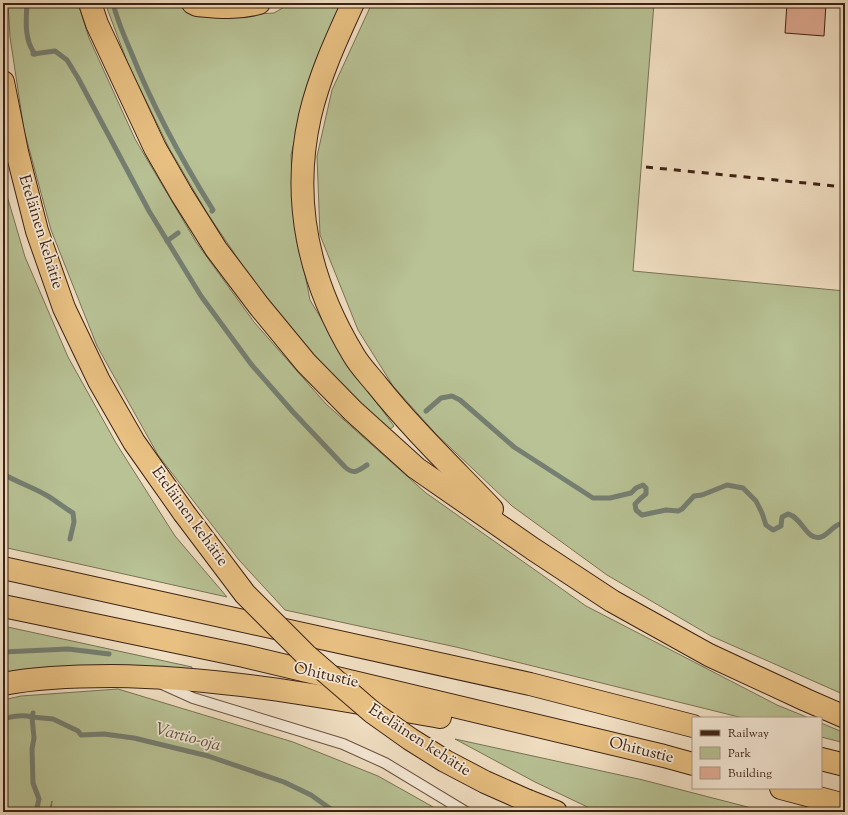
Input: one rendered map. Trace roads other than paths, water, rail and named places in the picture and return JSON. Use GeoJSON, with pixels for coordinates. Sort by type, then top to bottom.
{"type":"FeatureCollection","features":[{"type":"Feature","properties":{"kind":"highway"},"geometry":{"type":"LineString","coordinates":[[90,3],[97,24],[155,148],[174,182],[216,249],[259,306],[306,363],[353,411],[416,468],[533,549],[612,601],[709,655],[845,717]]}},
{"type":"Feature","properties":{"kind":"highway"},"geometry":{"type":"LineString","coordinates":[[193,3],[197,5],[230,8],[250,6],[259,3]]}},
{"type":"Feature","properties":{"kind":"highway"},"geometry":{"type":"LineString","coordinates":[[353,3],[337,37],[321,80],[310,116],[303,154],[302,194],[306,235],[312,259],[327,304],[353,355],[394,407],[431,447],[533,549]]}},
{"type":"Feature","properties":{"kind":"highway","name":"Eteläinen kehätie"},"geometry":{"type":"LineString","coordinates":[[3,82],[16,152],[37,231],[64,308],[99,381],[134,442],[184,513],[245,594],[306,655],[372,712],[410,739],[444,760],[485,782],[556,812]]}},
{"type":"Feature","properties":{"kind":"highway"},"geometry":{"type":"LineString","coordinates":[[3,568],[530,684],[692,726]]}},
{"type":"Feature","properties":{"kind":"highway","name":"Ohitustie"},"geometry":{"type":"LineString","coordinates":[[3,606],[244,656],[692,764]]}},
{"type":"Feature","properties":{"kind":"highway"},"geometry":{"type":"LineString","coordinates":[[3,684],[48,677],[144,676],[257,686],[664,756]]}},
{"type":"Feature","properties":{"kind":"highway"},"geometry":{"type":"LineString","coordinates":[[822,759],[845,765]]}},
{"type":"Feature","properties":{"kind":"highway"},"geometry":{"type":"LineString","coordinates":[[784,789],[845,804]]}},
{"type":"Feature","properties":{"kind":"lane"},"geometry":{"type":"LineString","coordinates":[[144,676],[193,698],[343,744],[385,763],[466,812]]}},
{"type":"Feature","properties":{"kind":"waterway"},"geometry":{"type":"LineString","coordinates":[[27,3],[27,36],[31,48],[35,54]]}},
{"type":"Feature","properties":{"kind":"waterway"},"geometry":{"type":"LineString","coordinates":[[113,3],[123,34],[149,93],[168,132],[213,210],[212,211]]}},
{"type":"Feature","properties":{"kind":"waterway"},"geometry":{"type":"LineString","coordinates":[[33,54],[55,51],[67,60],[149,211],[201,296],[251,364],[293,412],[345,467],[351,471],[356,471],[367,465]]}},
{"type":"Feature","properties":{"kind":"waterway"},"geometry":{"type":"LineString","coordinates":[[167,241],[178,233]]}},
{"type":"Feature","properties":{"kind":"waterway"},"geometry":{"type":"LineString","coordinates":[[426,411],[441,398],[452,396],[460,400],[514,447],[593,498],[610,498],[631,493],[636,488],[643,485],[646,488],[646,494],[635,504],[636,510],[642,515],[666,510],[678,511],[682,509],[694,496],[702,495],[727,485],[743,488],[756,501],[766,525],[773,530],[781,526],[782,517],[788,514],[793,516],[808,533],[816,537],[821,537],[837,525],[845,523]]}},
{"type":"Feature","properties":{"kind":"waterway","name":"Vartio-oja"},"geometry":{"type":"LineString","coordinates":[[3,474],[46,495],[73,513],[74,522],[70,539]]}},
{"type":"Feature","properties":{"kind":"waterway"},"geometry":{"type":"LineString","coordinates":[[3,652],[68,649],[109,654]]}},
{"type":"Feature","properties":{"kind":"waterway","name":"Vartio-oja"},"geometry":{"type":"LineString","coordinates":[[33,713],[32,717],[53,719],[78,731],[81,735],[104,734],[134,738],[208,756],[284,782],[311,795],[335,812]]}},
{"type":"Feature","properties":{"kind":"waterway"},"geometry":{"type":"LineString","coordinates":[[3,719],[18,716],[32,717],[34,738],[32,749],[33,783],[39,799],[36,812]]}},
{"type":"Feature","properties":{"kind":"railway"},"geometry":{"type":"LineString","coordinates":[[646,167],[845,187]]}}]}
